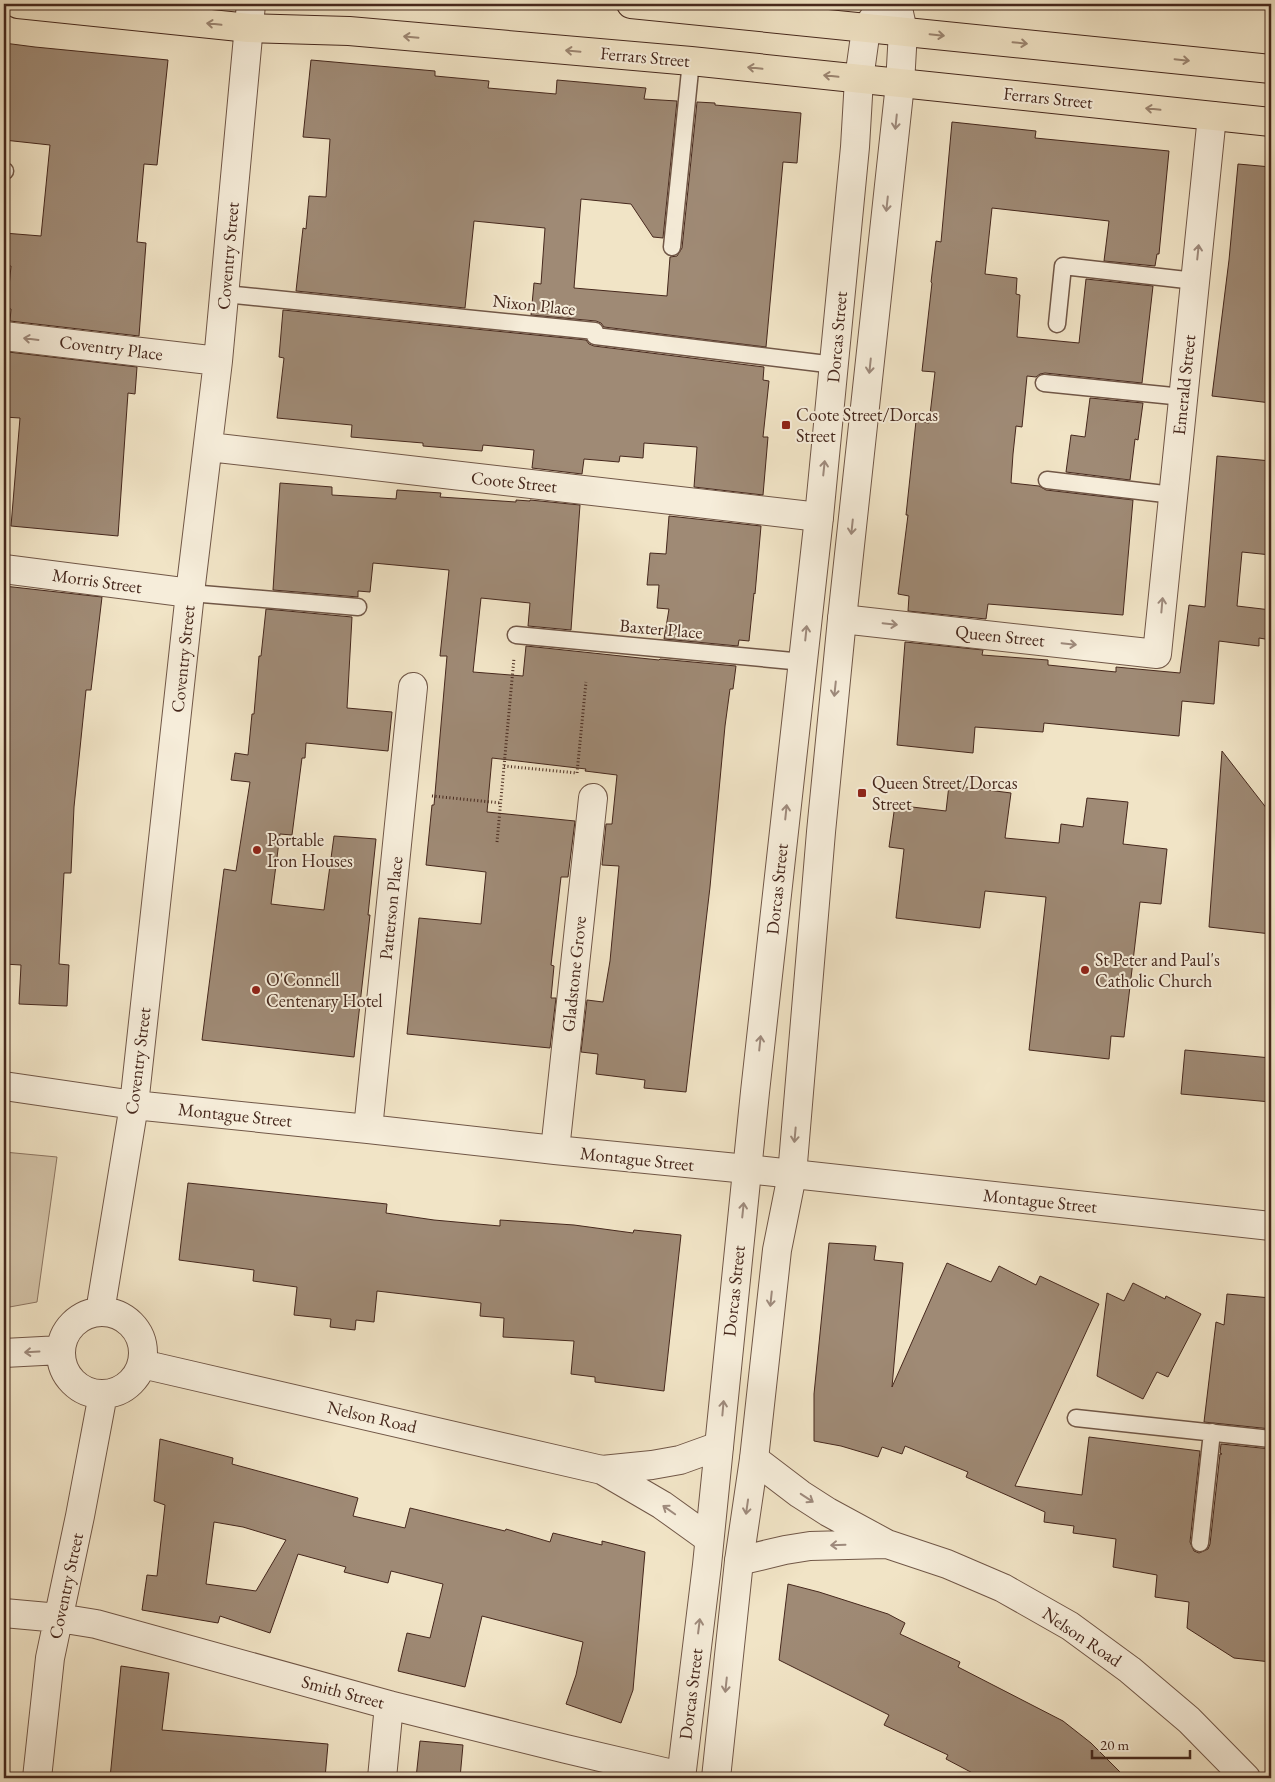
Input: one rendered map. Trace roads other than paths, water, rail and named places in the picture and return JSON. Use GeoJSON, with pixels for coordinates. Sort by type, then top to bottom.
{"type":"FeatureCollection","features":[{"type":"Feature","properties":{"kind":"main road","name":"Ferrars Street"},"geometry":{"type":"LineString","coordinates":[[18,4],[250,16],[349,32],[691,61],[1271,122]]}},
{"type":"Feature","properties":{"kind":"main road"},"geometry":{"type":"LineString","coordinates":[[630,4],[1271,69]]}},
{"type":"Feature","properties":{"kind":"street","name":"Dorcas Street"},"geometry":{"type":"LineString","coordinates":[[681,1777],[707,1565],[708,1538],[747,1169],[835,365],[855,147],[859,79],[866,28],[883,4]]}},
{"type":"Feature","properties":{"kind":"street","name":"Dorcas Street"},"geometry":{"type":"LineString","coordinates":[[716,1778],[739,1560],[754,1459],[777,1250],[792,1175],[821,832],[842,619],[900,84],[903,31],[897,4]]}},
{"type":"Feature","properties":{"kind":"street","name":"Coventry Street"},"geometry":{"type":"LineString","coordinates":[[100,1312],[134,1105],[190,593],[209,447],[250,16]]}},
{"type":"Feature","properties":{"kind":"street","name":"Emerald Street"},"geometry":{"type":"LineString","coordinates":[[1158,654],[1212,116]]}},
{"type":"Feature","properties":{"kind":"street","name":"Coventry Place"},"geometry":{"type":"LineString","coordinates":[[4,336],[218,361]]}},
{"type":"Feature","properties":{"kind":"street","name":"Coote Street"},"geometry":{"type":"LineString","coordinates":[[209,447],[819,517]]}},
{"type":"Feature","properties":{"kind":"street","name":"Morris Street"},"geometry":{"type":"LineString","coordinates":[[4,569],[190,593]]}},
{"type":"Feature","properties":{"kind":"street","name":"Queen Street"},"geometry":{"type":"LineString","coordinates":[[842,619],[1158,654]]}},
{"type":"Feature","properties":{"kind":"street","name":"Patterson Place"},"geometry":{"type":"LineString","coordinates":[[368,1128],[413,687]]}},
{"type":"Feature","properties":{"kind":"street","name":"Gladstone Grove"},"geometry":{"type":"LineString","coordinates":[[555,1150],[593,798]]}},
{"type":"Feature","properties":{"kind":"street","name":"Montague Street"},"geometry":{"type":"LineString","coordinates":[[4,1086],[134,1105],[368,1128],[555,1150],[1271,1226]]}},
{"type":"Feature","properties":{"kind":"street"},"geometry":{"type":"LineString","coordinates":[[100,1312],[113,1313],[125,1318],[135,1327],[141,1338],[142,1364],[136,1376],[128,1385],[116,1392],[103,1394],[90,1392],[78,1386],[68,1376],[62,1364],[61,1350],[69,1328],[78,1320],[88,1314],[100,1312]]}},
{"type":"Feature","properties":{"kind":"street"},"geometry":{"type":"LineString","coordinates":[[4,1353],[61,1350]]}},
{"type":"Feature","properties":{"kind":"street","name":"Nelson Road"},"geometry":{"type":"LineString","coordinates":[[142,1364],[602,1470],[662,1505],[708,1538]]}},
{"type":"Feature","properties":{"kind":"street","name":"Coventry Street"},"geometry":{"type":"LineString","coordinates":[[37,1778],[50,1658],[103,1394]]}},
{"type":"Feature","properties":{"kind":"street","name":"Nelson Road"},"geometry":{"type":"LineString","coordinates":[[602,1470],[680,1460],[719,1446]]}},
{"type":"Feature","properties":{"kind":"street","name":"Nelson Road"},"geometry":{"type":"LineString","coordinates":[[754,1459],[807,1498],[886,1544],[947,1564],[1003,1588],[1070,1626],[1130,1670],[1189,1720],[1246,1778]]}},
{"type":"Feature","properties":{"kind":"street","name":"Nelson Road"},"geometry":{"type":"LineString","coordinates":[[739,1560],[810,1546],[886,1544]]}},
{"type":"Feature","properties":{"kind":"street","name":"Smith Street"},"geometry":{"type":"LineString","coordinates":[[4,1613],[59,1618],[96,1624],[390,1705],[681,1777]]}},
{"type":"Feature","properties":{"kind":"street"},"geometry":{"type":"LineString","coordinates":[[382,1778],[390,1705]]}},
{"type":"Feature","properties":{"kind":"lane"},"geometry":{"type":"LineString","coordinates":[[672,247],[691,61]]}},
{"type":"Feature","properties":{"kind":"lane"},"geometry":{"type":"LineString","coordinates":[[1057,324],[1063,266],[1195,282]]}},
{"type":"Feature","properties":{"kind":"lane","name":"Nixon Place"},"geometry":{"type":"LineString","coordinates":[[225,294],[595,331],[594,336],[835,365]]}},
{"type":"Feature","properties":{"kind":"lane"},"geometry":{"type":"LineString","coordinates":[[1044,383],[1183,397]]}},
{"type":"Feature","properties":{"kind":"lane"},"geometry":{"type":"LineString","coordinates":[[1047,480],[1173,495]]}},
{"type":"Feature","properties":{"kind":"lane"},"geometry":{"type":"LineString","coordinates":[[190,593],[358,607]]}},
{"type":"Feature","properties":{"kind":"lane","name":"Baxter Place"},"geometry":{"type":"LineString","coordinates":[[516,635],[803,662]]}},
{"type":"Feature","properties":{"kind":"lane"},"geometry":{"type":"LineString","coordinates":[[1076,1418],[1271,1439]]}},
{"type":"Feature","properties":{"kind":"lane"},"geometry":{"type":"LineString","coordinates":[[1200,1543],[1212,1432]]}},
{"type":"Feature","properties":{"kind":"place","name":"Coote Street/Dorcas Street"},"geometry":{"type":"Point","coordinates":[786,425]}},
{"type":"Feature","properties":{"kind":"place","name":"Queen Street/Dorcas Street"},"geometry":{"type":"Point","coordinates":[862,793]}},
{"type":"Feature","properties":{"kind":"place","name":"Portable Iron Houses"},"geometry":{"type":"Point","coordinates":[257,850]}},
{"type":"Feature","properties":{"kind":"place","name":"St Peter and Paul's Catholic Church"},"geometry":{"type":"Point","coordinates":[1085,970]}},
{"type":"Feature","properties":{"kind":"place","name":"O'Connell Centenary Hotel"},"geometry":{"type":"Point","coordinates":[256,990]}}]}
